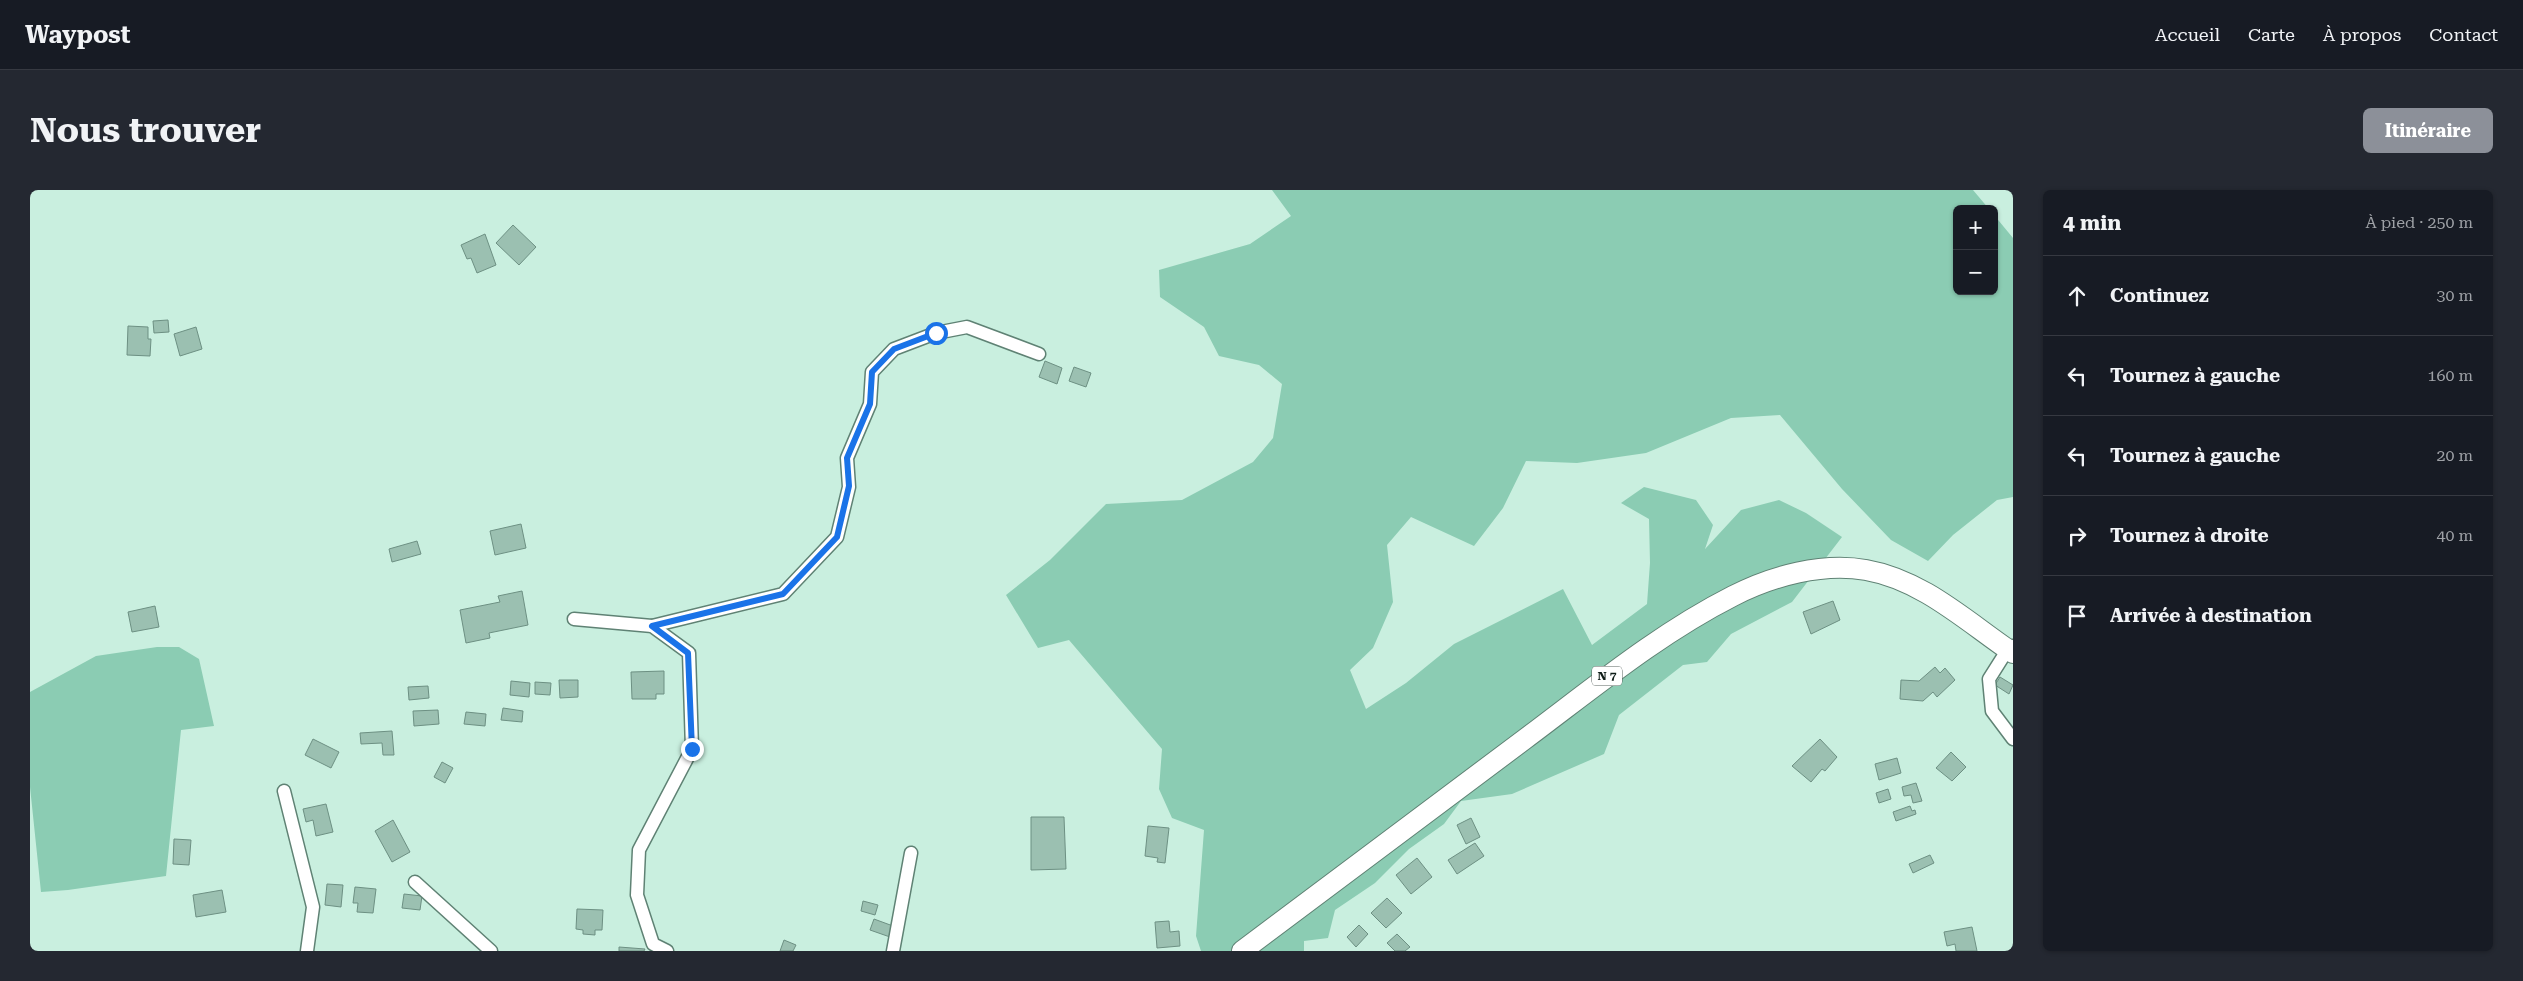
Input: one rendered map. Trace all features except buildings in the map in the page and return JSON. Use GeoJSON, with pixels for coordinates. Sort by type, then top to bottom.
{"type":"FeatureCollection","features":[{"type":"Feature","properties":{"kind":"main road","name":"N 7"},"geometry":{"type":"LineString","coordinates":[[1242,951],[1616,670],[1703,612],[1735,595],[1770,581],[1802,572],[1836,568],[1866,570],[1900,580],[1934,597],[2011,649]]}},
{"type":"Feature","properties":{"kind":"street"},"geometry":{"type":"LineString","coordinates":[[574,620],[652,626],[783,594],[837,537],[849,486],[847,458],[870,404],[872,372],[894,349],[936,333],[967,327],[1039,354]]}},
{"type":"Feature","properties":{"kind":"street"},"geometry":{"type":"LineString","coordinates":[[652,626],[688,653],[692,749],[639,850],[637,896],[653,944],[667,951]]}},
{"type":"Feature","properties":{"kind":"street"},"geometry":{"type":"LineString","coordinates":[[2011,649],[1989,678],[1992,711],[2013,739]]}},
{"type":"Feature","properties":{"kind":"street"},"geometry":{"type":"LineString","coordinates":[[284,791],[313,907],[307,951]]}},
{"type":"Feature","properties":{"kind":"street"},"geometry":{"type":"LineString","coordinates":[[893,951],[911,853]]}},
{"type":"Feature","properties":{"kind":"street"},"geometry":{"type":"LineString","coordinates":[[415,882],[492,951]]}},
{"type":"Feature","properties":{"kind":"green space"},"geometry":{"type":"Polygon","coordinates":[[[1272,190],[1973,190],[1986,205],[1953,205],[1953,295],[1998,295],[1998,220],[2013,238],[2013,497],[1997,500],[1953,535],[1928,561],[1891,540],[1842,489],[1780,415],[1731,418],[1646,453],[1577,463],[1526,461],[1503,508],[1474,546],[1411,517],[1387,545],[1393,602],[1373,648],[1350,670],[1366,709],[1406,683],[1454,644],[1563,589],[1592,645],[1647,604],[1650,563],[1649,519],[1621,503],[1644,487],[1696,500],[1713,525],[1705,549],[1741,510],[1779,500],[1806,513],[1842,537],[1792,602],[1731,634],[1707,662],[1683,665],[1619,715],[1604,754],[1512,794],[1461,801],[1444,824],[1409,849],[1375,883],[1335,910],[1328,938],[1304,941],[1304,951],[1201,951],[1196,936],[1204,830],[1172,818],[1159,789],[1162,749],[1069,640],[1038,648],[1006,595],[1050,560],[1106,504],[1182,500],[1253,462],[1273,438],[1282,384],[1259,365],[1219,356],[1204,327],[1160,297],[1159,270],[1250,244],[1291,216],[1272,190]]]}},
{"type":"Feature","properties":{"kind":"green space"},"geometry":{"type":"Polygon","coordinates":[[[157,647],[179,647],[199,659],[214,726],[181,730],[166,876],[41,892],[30,787],[30,692],[96,656],[157,647]]]}},
{"type":"Feature","properties":{"kind":"route"},"geometry":{"type":"LineString","coordinates":[[692,749],[688,653],[652,626],[783,594],[837,537],[849,486],[847,458],[870,404],[872,372],[894,349],[936,333]]}}]}
